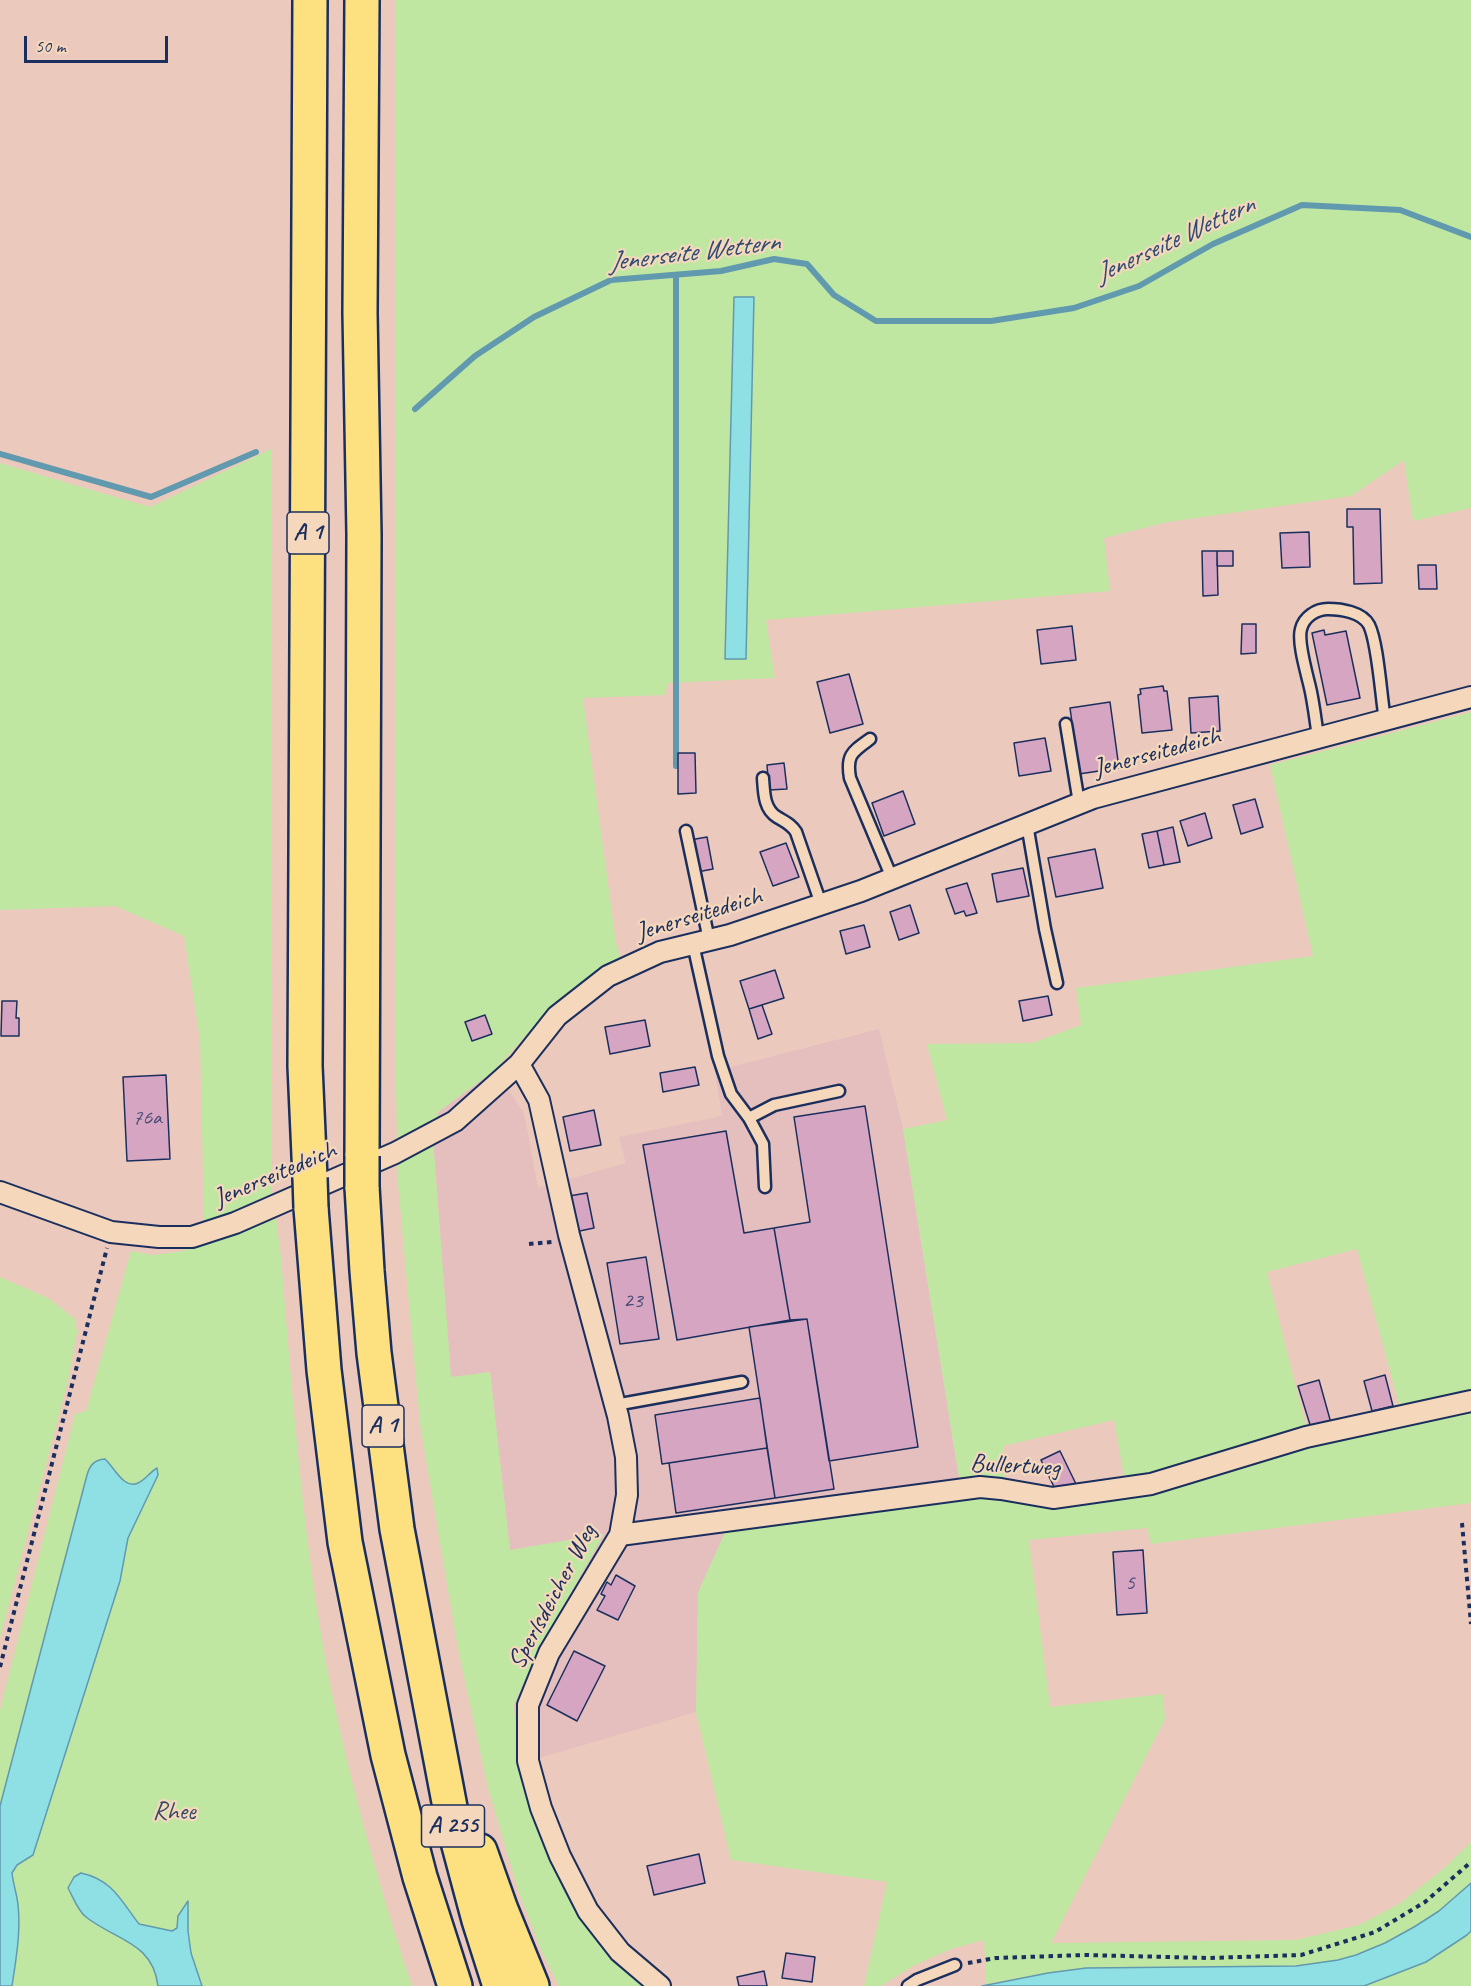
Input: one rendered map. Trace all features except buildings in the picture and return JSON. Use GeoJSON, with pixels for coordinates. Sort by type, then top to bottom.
{"type":"FeatureCollection","features":[{"type":"Feature","properties":{"kind":"highway","name":"A 1"},"geometry":{"type":"LineString","coordinates":[[310,0],[305,1054],[310,1193],[324,1370],[345,1542],[388,1755],[420,1877],[455,1986]]}},
{"type":"Feature","properties":{"kind":"highway","name":"A 1"},"geometry":{"type":"LineString","coordinates":[[362,0],[360,313],[364,535],[362,1172],[367,1271],[380,1407],[397,1529],[422,1661],[470,1821],[501,1910],[532,1986]]}},
{"type":"Feature","properties":{"kind":"highway","name":"A 255"},"geometry":{"type":"LineString","coordinates":[[422,1661],[453,1823],[478,1920],[500,1986]]}},
{"type":"Feature","properties":{"kind":"street","name":"Jenerseitedeich"},"geometry":{"type":"LineString","coordinates":[[0,1192],[111,1232],[159,1237],[192,1237],[235,1223],[395,1153],[455,1121],[519,1064],[557,1016],[608,976],[660,952],[730,935],[821,904],[1093,798],[1471,697]]}},
{"type":"Feature","properties":{"kind":"street","name":"Sperlsdeicher Weg"},"geometry":{"type":"LineString","coordinates":[[519,1064],[539,1100],[569,1235],[615,1405],[626,1457],[627,1495],[620,1535],[549,1653],[528,1705],[528,1761],[541,1808],[588,1911],[620,1952],[660,1986]]}},
{"type":"Feature","properties":{"kind":"street","name":"Bullertweg"},"geometry":{"type":"LineString","coordinates":[[620,1535],[980,1487],[1053,1498],[1151,1484],[1306,1437],[1471,1401]]}},
{"type":"Feature","properties":{"kind":"lane"},"geometry":{"type":"LineString","coordinates":[[1318,738],[1300,630],[1308,616],[1322,609],[1338,609],[1354,613],[1368,623],[1373,638],[1385,720]]}},
{"type":"Feature","properties":{"kind":"lane"},"geometry":{"type":"LineString","coordinates":[[1066,724],[1079,803]]}},
{"type":"Feature","properties":{"kind":"lane"},"geometry":{"type":"LineString","coordinates":[[870,739],[848,759],[850,778],[892,878]]}},
{"type":"Feature","properties":{"kind":"lane"},"geometry":{"type":"LineString","coordinates":[[763,778],[765,802],[776,817],[792,826],[796,832],[821,904]]}},
{"type":"Feature","properties":{"kind":"lane"},"geometry":{"type":"LineString","coordinates":[[1027,824],[1058,983]]}},
{"type":"Feature","properties":{"kind":"lane"},"geometry":{"type":"LineString","coordinates":[[686,831],[718,1056],[731,1094],[749,1118],[763,1144],[765,1187]]}},
{"type":"Feature","properties":{"kind":"lane"},"geometry":{"type":"LineString","coordinates":[[749,1118],[774,1105],[838,1091]]}},
{"type":"Feature","properties":{"kind":"lane"},"geometry":{"type":"LineString","coordinates":[[615,1405],[742,1382]]}},
{"type":"Feature","properties":{"kind":"lane"},"geometry":{"type":"LineString","coordinates":[[908,1986],[917,1980],[955,1965]]}},
{"type":"Feature","properties":{"kind":"path"},"geometry":{"type":"LineString","coordinates":[[0,1667],[111,1232]]}},
{"type":"Feature","properties":{"kind":"path"},"geometry":{"type":"LineString","coordinates":[[1462,1523],[1471,1624]]}},
{"type":"Feature","properties":{"kind":"path"},"geometry":{"type":"LineString","coordinates":[[955,1965],[996,1958],[1085,1955],[1209,1958],[1301,1955],[1375,1932],[1425,1902],[1471,1862]]}},
{"type":"Feature","properties":{"kind":"shaded area"},"geometry":{"type":"Polygon","coordinates":[[[879,1029],[903,1129],[962,1497],[698,1592],[696,1712],[519,1764],[514,1705],[540,1647],[603,1534],[510,1551],[490,1372],[451,1378],[433,1139],[438,1112],[495,1070],[524,1113],[538,1188],[626,1163],[619,1137],[722,1116],[715,1071],[879,1029]]]}},
{"type":"Feature","properties":{"kind":"green space"},"geometry":{"type":"Polygon","coordinates":[[[396,0],[1471,0],[1471,508],[1413,521],[1404,460],[1351,496],[1168,522],[1104,538],[1110,591],[766,620],[775,678],[668,683],[665,695],[583,698],[616,943],[621,959],[612,962],[554,1004],[495,1070],[438,1112],[433,1139],[451,1377],[490,1372],[510,1550],[604,1534],[540,1647],[514,1705],[519,1764],[533,1809],[645,1986],[559,1986],[541,1950],[518,1890],[488,1788],[458,1649],[420,1424],[398,1184],[395,1043],[396,0]]]}},
{"type":"Feature","properties":{"kind":"green space"},"geometry":{"type":"Polygon","coordinates":[[[271,449],[271,1194],[204,1224],[200,1040],[184,936],[115,906],[0,910],[0,463],[150,507],[271,449]]]}},
{"type":"Feature","properties":{"kind":"green space"},"geometry":{"type":"Polygon","coordinates":[[[1471,712],[1471,1396],[1401,1412],[1357,1249],[1267,1272],[1307,1431],[1125,1482],[1114,1420],[1003,1446],[1005,1483],[960,1484],[903,1129],[947,1120],[927,1044],[1032,1043],[1081,1025],[1076,988],[1313,956],[1270,765],[1471,712]]]}},
{"type":"Feature","properties":{"kind":"green space","name":"Rhee"},"geometry":{"type":"Polygon","coordinates":[[[271,1210],[272,1219],[276,1218],[281,1257],[301,1486],[312,1577],[327,1668],[358,1805],[412,1986],[0,1986],[0,1710],[75,1414],[86,1411],[131,1251],[153,1255],[184,1251],[186,1247],[210,1241],[271,1210]]]}},
{"type":"Feature","properties":{"kind":"green space"},"geometry":{"type":"Polygon","coordinates":[[[0,1277],[48,1298],[75,1319],[77,1332],[68,1381],[0,1638],[0,1277]]]}},
{"type":"Feature","properties":{"kind":"green space"},"geometry":{"type":"Polygon","coordinates":[[[1471,1408],[1471,1503],[1151,1544],[1147,1528],[1029,1540],[1050,1707],[1163,1694],[1165,1719],[1051,1943],[1295,1940],[1359,1925],[1399,1904],[1443,1869],[1471,1842],[1471,1883],[1439,1911],[1414,1927],[1385,1943],[1356,1955],[1296,1966],[1048,1973],[986,1984],[984,1940],[951,1949],[913,1966],[881,1986],[864,1986],[887,1882],[731,1860],[696,1712],[698,1592],[727,1528],[979,1495],[1052,1503],[1307,1442],[1471,1408]]]}},
{"type":"Feature","properties":{"kind":"green space"},"geometry":{"type":"Polygon","coordinates":[[[1471,1931],[1471,1986],[1364,1986],[1426,1962],[1471,1931]]]}},
{"type":"Feature","properties":{"kind":"water"},"geometry":{"type":"Polygon","coordinates":[[[734,297],[754,297],[746,659],[725,659],[734,297]]]}},
{"type":"Feature","properties":{"kind":"water"},"geometry":{"type":"Polygon","coordinates":[[[105,1459],[128,1483],[141,1482],[157,1468],[158,1475],[128,1538],[120,1581],[33,1855],[17,1865],[12,1873],[18,1905],[18,1946],[12,1986],[0,1986],[0,1806],[87,1475],[93,1464],[105,1459]]]}},
{"type":"Feature","properties":{"kind":"water"},"geometry":{"type":"Polygon","coordinates":[[[81,1873],[92,1876],[109,1886],[139,1924],[172,1931],[177,1928],[178,1916],[188,1901],[191,1953],[202,1986],[158,1986],[155,1971],[141,1951],[97,1925],[86,1917],[76,1904],[68,1888],[74,1877],[81,1873]]]}},
{"type":"Feature","properties":{"kind":"water"},"geometry":{"type":"Polygon","coordinates":[[[1471,1883],[1471,1931],[1467,1935],[1426,1962],[1364,1986],[982,1986],[1086,1968],[1296,1966],[1338,1960],[1385,1943],[1414,1927],[1439,1911],[1471,1883]]]}},
{"type":"Feature","properties":{"kind":"waterway","name":"Jenerseite Wettern"},"geometry":{"type":"LineString","coordinates":[[415,409],[475,356],[534,317],[611,280],[721,271],[774,259],[807,264],[834,295],[876,321],[991,321],[1074,308],[1139,286],[1213,244],[1302,205],[1400,210],[1471,237]]}},
{"type":"Feature","properties":{"kind":"waterway"},"geometry":{"type":"LineString","coordinates":[[676,276],[676,766]]}},
{"type":"Feature","properties":{"kind":"waterway","name":"Jenerseite Wettern"},"geometry":{"type":"LineString","coordinates":[[0,454],[151,497],[256,452]]}}]}
